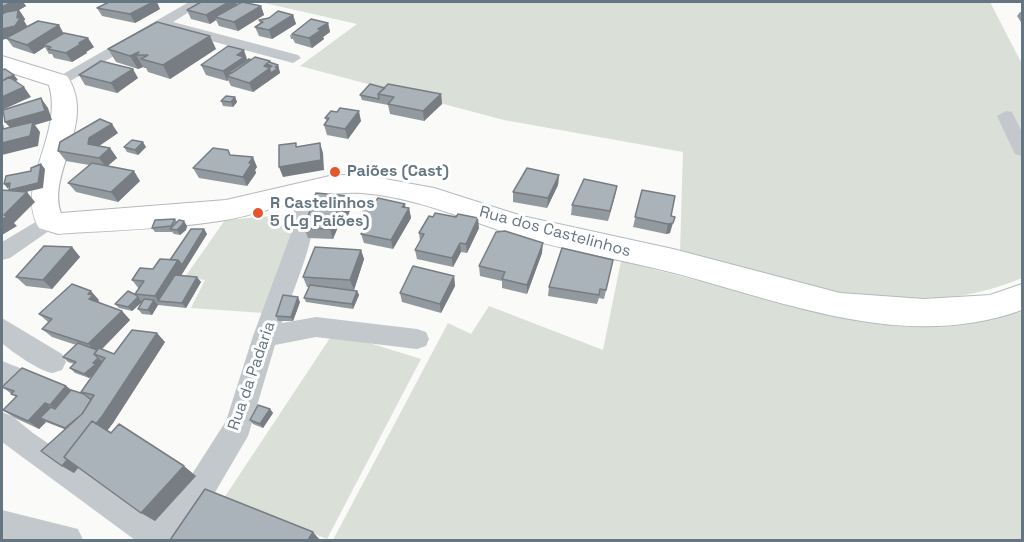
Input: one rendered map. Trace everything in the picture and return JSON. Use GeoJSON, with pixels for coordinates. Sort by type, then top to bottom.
{"type":"FeatureCollection","features":[{"type":"Feature","properties":{"kind":"street"},"geometry":{"type":"LineString","coordinates":[[2,63],[59,81],[198,2]]}},
{"type":"Feature","properties":{"kind":"street"},"geometry":{"type":"LineString","coordinates":[[161,23],[292,58]]}},
{"type":"Feature","properties":{"kind":"street"},"geometry":{"type":"LineString","coordinates":[[2,252],[49,221],[45,214],[45,196],[60,147],[66,99],[59,81]]}},
{"type":"Feature","properties":{"kind":"street"},"geometry":{"type":"LineString","coordinates":[[1006,116],[1023,150]]}},
{"type":"Feature","properties":{"kind":"street","name":"Rua dos Castelinhos"},"geometry":{"type":"LineString","coordinates":[[49,221],[71,223],[226,210],[334,184],[390,187],[434,198],[520,226],[673,261],[840,306],[924,314],[990,308],[1023,297]]}},
{"type":"Feature","properties":{"kind":"street","name":"Rua da Padaria"},"geometry":{"type":"LineString","coordinates":[[156,539],[189,507],[238,427],[265,336],[305,223],[303,192]]}},
{"type":"Feature","properties":{"kind":"street"},"geometry":{"type":"LineString","coordinates":[[265,336],[316,327],[417,339]]}},
{"type":"Feature","properties":{"kind":"street"},"geometry":{"type":"LineString","coordinates":[[2,328],[16,341],[53,362]]}},
{"type":"Feature","properties":{"kind":"street"},"geometry":{"type":"LineString","coordinates":[[12,434],[156,539]]}},
{"type":"Feature","properties":{"kind":"street"},"geometry":{"type":"LineString","coordinates":[[2,526],[54,539]]}},
{"type":"Feature","properties":{"kind":"shaded area"},"geometry":{"type":"Polygon","coordinates":[[[260,2],[990,2],[1022,64],[1022,278],[979,292],[937,298],[894,299],[808,286],[680,252],[683,152],[504,120],[300,66],[357,24],[260,2]]]}},
{"type":"Feature","properties":{"kind":"shaded area"},"geometry":{"type":"Polygon","coordinates":[[[284,215],[296,223],[264,313],[191,308],[205,280],[185,277],[225,220],[284,215]]]}},
{"type":"Feature","properties":{"kind":"shaded area"},"geometry":{"type":"Polygon","coordinates":[[[621,261],[860,322],[916,326],[1022,312],[1022,540],[333,540],[448,323],[471,334],[489,306],[603,350],[621,261]]]}},
{"type":"Feature","properties":{"kind":"shaded area"},"geometry":{"type":"Polygon","coordinates":[[[334,332],[421,359],[327,539],[224,498],[334,332]]]}},
{"type":"Feature","properties":{"kind":"building"},"geometry":{"type":"Polygon","coordinates":[[[2,2],[12,2],[2,7],[2,2]]]}},
{"type":"Feature","properties":{"kind":"building"},"geometry":{"type":"Polygon","coordinates":[[[109,2],[153,2],[130,14],[97,8],[109,2]]]}},
{"type":"Feature","properties":{"kind":"building"},"geometry":{"type":"Polygon","coordinates":[[[201,2],[229,2],[206,15],[187,10],[201,2]]]}},
{"type":"Feature","properties":{"kind":"building"},"geometry":{"type":"Polygon","coordinates":[[[242,2],[261,6],[234,22],[215,17],[242,2]]]}},
{"type":"Feature","properties":{"kind":"building"},"geometry":{"type":"Polygon","coordinates":[[[18,10],[17,18],[21,17],[15,26],[2,29],[2,14],[18,10]]]}},
{"type":"Feature","properties":{"kind":"building"},"geometry":{"type":"Polygon","coordinates":[[[278,11],[293,15],[269,30],[255,27],[263,22],[259,20],[269,18],[278,11]]]}},
{"type":"Feature","properties":{"kind":"building"},"geometry":{"type":"Polygon","coordinates":[[[311,19],[328,23],[309,38],[292,34],[311,19]]]}},
{"type":"Feature","properties":{"kind":"building"},"geometry":{"type":"Polygon","coordinates":[[[38,21],[59,25],[27,45],[6,38],[38,21]]]}},
{"type":"Feature","properties":{"kind":"building"},"geometry":{"type":"Polygon","coordinates":[[[157,22],[210,36],[163,65],[141,59],[148,55],[136,55],[139,52],[130,56],[108,49],[157,22]]]}},
{"type":"Feature","properties":{"kind":"building"},"geometry":{"type":"Polygon","coordinates":[[[64,33],[88,38],[66,53],[48,49],[51,47],[43,45],[64,33]]]}},
{"type":"Feature","properties":{"kind":"building"},"geometry":{"type":"Polygon","coordinates":[[[228,46],[244,50],[237,55],[244,57],[223,71],[201,65],[228,46]]]}},
{"type":"Feature","properties":{"kind":"building"},"geometry":{"type":"Polygon","coordinates":[[[255,57],[270,61],[264,66],[270,68],[249,83],[227,76],[255,57]]]}},
{"type":"Feature","properties":{"kind":"building"},"geometry":{"type":"Polygon","coordinates":[[[249,59],[251,60],[232,73],[229,72],[249,59]]]}},
{"type":"Feature","properties":{"kind":"building"},"geometry":{"type":"Polygon","coordinates":[[[101,61],[133,69],[111,83],[79,75],[101,61]]]}},
{"type":"Feature","properties":{"kind":"building"},"geometry":{"type":"Polygon","coordinates":[[[269,62],[278,65],[275,67],[278,68],[271,73],[269,68],[272,66],[266,64],[269,62]]]}},
{"type":"Feature","properties":{"kind":"building"},"geometry":{"type":"Polygon","coordinates":[[[5,69],[14,75],[2,81],[2,70],[5,69]]]}},
{"type":"Feature","properties":{"kind":"building"},"geometry":{"type":"Polygon","coordinates":[[[9,77],[24,87],[2,97],[2,81],[9,77]]]}},
{"type":"Feature","properties":{"kind":"building"},"geometry":{"type":"Polygon","coordinates":[[[370,84],[385,88],[378,94],[379,99],[360,95],[370,84]]]}},
{"type":"Feature","properties":{"kind":"building"},"geometry":{"type":"Polygon","coordinates":[[[388,84],[441,94],[423,111],[388,104],[394,97],[378,94],[388,84]]]}},
{"type":"Feature","properties":{"kind":"building"},"geometry":{"type":"Polygon","coordinates":[[[226,96],[235,97],[231,102],[221,101],[226,96]]]}},
{"type":"Feature","properties":{"kind":"building"},"geometry":{"type":"Polygon","coordinates":[[[41,98],[45,111],[5,122],[3,110],[41,98]]]}},
{"type":"Feature","properties":{"kind":"building"},"geometry":{"type":"Polygon","coordinates":[[[340,108],[359,111],[345,129],[324,125],[329,118],[325,118],[331,111],[337,112],[340,108]]]}},
{"type":"Feature","properties":{"kind":"building"},"geometry":{"type":"Polygon","coordinates":[[[100,119],[112,124],[89,138],[88,144],[110,148],[99,158],[58,151],[60,142],[100,119]]]}},
{"type":"Feature","properties":{"kind":"building"},"geometry":{"type":"Polygon","coordinates":[[[33,122],[30,136],[2,143],[3,126],[3,129],[33,122]]]}},
{"type":"Feature","properties":{"kind":"building"},"geometry":{"type":"Polygon","coordinates":[[[132,140],[143,142],[135,150],[124,147],[132,140]]]}},
{"type":"Feature","properties":{"kind":"building"},"geometry":{"type":"Polygon","coordinates":[[[296,143],[296,147],[320,143],[321,160],[279,167],[279,145],[296,143]]]}},
{"type":"Feature","properties":{"kind":"building"},"geometry":{"type":"Polygon","coordinates":[[[213,148],[228,150],[230,155],[253,157],[249,163],[252,163],[243,177],[193,168],[213,148]]]}},
{"type":"Feature","properties":{"kind":"building"},"geometry":{"type":"Polygon","coordinates":[[[92,163],[134,171],[111,192],[68,183],[92,163]]]}},
{"type":"Feature","properties":{"kind":"building"},"geometry":{"type":"Polygon","coordinates":[[[41,164],[38,183],[9,190],[10,183],[4,184],[6,176],[31,171],[31,168],[41,164]]]}},
{"type":"Feature","properties":{"kind":"building"},"geometry":{"type":"Polygon","coordinates":[[[527,168],[559,175],[548,198],[513,192],[527,168]]]}},
{"type":"Feature","properties":{"kind":"building"},"geometry":{"type":"Polygon","coordinates":[[[584,179],[617,186],[610,211],[572,205],[584,179]]]}},
{"type":"Feature","properties":{"kind":"building"},"geometry":{"type":"Polygon","coordinates":[[[2,190],[27,192],[4,215],[7,216],[2,220],[2,190]]]}},
{"type":"Feature","properties":{"kind":"building"},"geometry":{"type":"Polygon","coordinates":[[[642,190],[675,196],[671,216],[675,217],[673,223],[635,217],[642,190]]]}},
{"type":"Feature","properties":{"kind":"building"},"geometry":{"type":"Polygon","coordinates":[[[316,193],[349,196],[342,213],[337,212],[330,229],[304,228],[316,193]]]}},
{"type":"Feature","properties":{"kind":"building"},"geometry":{"type":"Polygon","coordinates":[[[378,198],[405,204],[402,207],[409,208],[391,240],[361,234],[370,220],[359,218],[368,203],[373,205],[378,198]]]}},
{"type":"Feature","properties":{"kind":"building"},"geometry":{"type":"Polygon","coordinates":[[[435,213],[478,218],[466,244],[460,243],[452,258],[415,250],[424,234],[419,233],[429,216],[433,217],[435,213]]]}},
{"type":"Feature","properties":{"kind":"building"},"geometry":{"type":"Polygon","coordinates":[[[175,219],[171,226],[152,228],[155,220],[175,219]]]}},
{"type":"Feature","properties":{"kind":"building"},"geometry":{"type":"Polygon","coordinates":[[[179,220],[184,221],[177,230],[170,229],[179,220]]]}},
{"type":"Feature","properties":{"kind":"building"},"geometry":{"type":"Polygon","coordinates":[[[191,229],[204,229],[182,265],[178,260],[170,260],[191,229]]]}},
{"type":"Feature","properties":{"kind":"building"},"geometry":{"type":"Polygon","coordinates":[[[505,231],[543,243],[527,285],[502,279],[505,272],[479,266],[496,232],[505,231]]]}},
{"type":"Feature","properties":{"kind":"building"},"geometry":{"type":"Polygon","coordinates":[[[44,246],[72,247],[43,280],[16,277],[44,246]]]}},
{"type":"Feature","properties":{"kind":"building"},"geometry":{"type":"Polygon","coordinates":[[[315,247],[361,250],[350,280],[303,277],[315,247]]]}},
{"type":"Feature","properties":{"kind":"building"},"geometry":{"type":"Polygon","coordinates":[[[562,248],[613,260],[606,290],[600,289],[599,295],[549,287],[562,248]]]}},
{"type":"Feature","properties":{"kind":"building"},"geometry":{"type":"Polygon","coordinates":[[[160,259],[178,260],[155,296],[135,294],[144,281],[132,280],[140,268],[153,269],[160,259]]]}},
{"type":"Feature","properties":{"kind":"building"},"geometry":{"type":"Polygon","coordinates":[[[413,266],[454,276],[440,304],[400,293],[413,266]]]}},
{"type":"Feature","properties":{"kind":"building"},"geometry":{"type":"Polygon","coordinates":[[[175,275],[197,277],[182,303],[158,301],[175,275]]]}},
{"type":"Feature","properties":{"kind":"building"},"geometry":{"type":"Polygon","coordinates":[[[72,284],[91,291],[88,294],[93,295],[89,299],[122,311],[88,344],[42,329],[52,319],[39,314],[72,284]]]}},
{"type":"Feature","properties":{"kind":"building"},"geometry":{"type":"Polygon","coordinates":[[[310,285],[357,291],[352,304],[304,298],[310,285]]]}},
{"type":"Feature","properties":{"kind":"building"},"geometry":{"type":"Polygon","coordinates":[[[128,291],[138,297],[128,307],[115,304],[128,291]]]}},
{"type":"Feature","properties":{"kind":"building"},"geometry":{"type":"Polygon","coordinates":[[[283,295],[298,297],[291,317],[276,316],[283,295]]]}},
{"type":"Feature","properties":{"kind":"building"},"geometry":{"type":"Polygon","coordinates":[[[144,299],[154,300],[148,310],[138,309],[144,299]]]}},
{"type":"Feature","properties":{"kind":"building"},"geometry":{"type":"Polygon","coordinates":[[[132,330],[157,333],[103,415],[96,424],[92,421],[64,457],[67,460],[62,466],[41,451],[82,414],[94,395],[81,392],[105,358],[94,354],[99,348],[114,354],[132,330]]]}},
{"type":"Feature","properties":{"kind":"building"},"geometry":{"type":"Polygon","coordinates":[[[78,343],[97,350],[94,354],[98,358],[93,363],[96,364],[84,374],[70,368],[76,362],[63,357],[78,343]]]}},
{"type":"Feature","properties":{"kind":"building"},"geometry":{"type":"Polygon","coordinates":[[[22,368],[66,386],[50,405],[45,403],[28,421],[3,410],[17,396],[11,394],[14,391],[2,387],[22,368]]]}},
{"type":"Feature","properties":{"kind":"building"},"geometry":{"type":"Polygon","coordinates":[[[71,390],[84,394],[91,400],[82,414],[65,428],[40,418],[51,407],[55,409],[71,390]]]}},
{"type":"Feature","properties":{"kind":"building"},"geometry":{"type":"Polygon","coordinates":[[[258,405],[270,409],[260,424],[250,420],[258,405]]]}},
{"type":"Feature","properties":{"kind":"building"},"geometry":{"type":"Polygon","coordinates":[[[92,421],[111,433],[119,424],[184,466],[141,513],[64,457],[92,421]]]}},
{"type":"Feature","properties":{"kind":"building"},"geometry":{"type":"Polygon","coordinates":[[[205,489],[313,532],[308,540],[170,540],[205,489]]]}},
{"type":"Feature","properties":{"kind":"place","name":"Paiões (Cast)"},"geometry":{"type":"Point","coordinates":[335,172]}},
{"type":"Feature","properties":{"kind":"place","name":"R Castelinhos 5 (Lg Paiões)"},"geometry":{"type":"Point","coordinates":[258,213]}}]}
